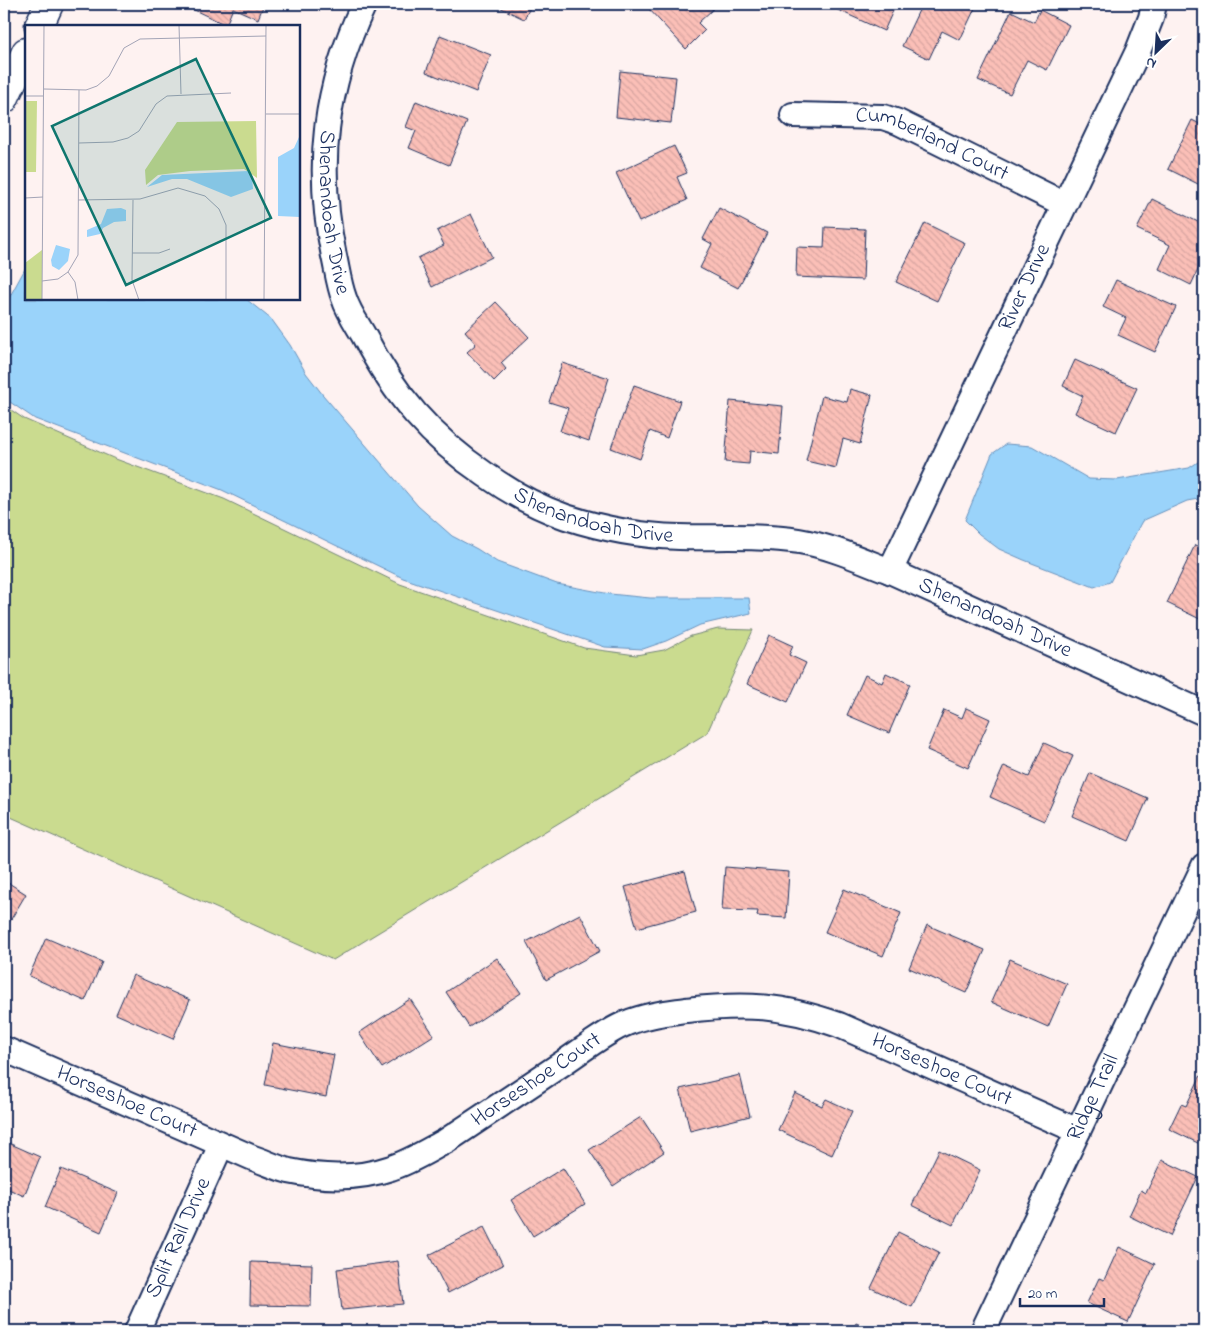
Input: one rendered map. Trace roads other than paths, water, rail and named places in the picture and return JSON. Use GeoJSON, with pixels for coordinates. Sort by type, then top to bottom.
{"type":"FeatureCollection","features":[{"type":"Feature","properties":{"kind":"main road"},"geometry":{"type":"LineString","coordinates":[[40,25],[50,4]]}},
{"type":"Feature","properties":{"kind":"main road"},"geometry":{"type":"LineString","coordinates":[[4,99],[25,54]]}},
{"type":"Feature","properties":{"kind":"street","name":"Shenandoah Drive"},"geometry":{"type":"LineString","coordinates":[[364,4],[338,68],[331,96],[324,151],[326,212],[344,299],[378,363],[396,390],[416,416],[459,457],[508,490],[540,506],[566,517],[614,530],[642,535],[678,537],[767,538],[801,542],[839,552],[890,571],[1204,714]]}},
{"type":"Feature","properties":{"kind":"street","name":"River Drive"},"geometry":{"type":"LineString","coordinates":[[890,571],[1138,51],[1151,18],[1154,4]]}},
{"type":"Feature","properties":{"kind":"street","name":"Cumberland Court"},"geometry":{"type":"LineString","coordinates":[[793,115],[883,117],[898,122],[1064,204]]}},
{"type":"Feature","properties":{"kind":"street","name":"Ridge Trail"},"geometry":{"type":"LineString","coordinates":[[983,1331],[1204,866]]}},
{"type":"Feature","properties":{"kind":"street","name":"Horseshoe Court"},"geometry":{"type":"LineString","coordinates":[[4,1049],[221,1145],[289,1170],[322,1175],[358,1176],[392,1168],[446,1141],[626,1023],[654,1014],[722,1006],[783,1009],[808,1014],[839,1025],[1078,1131]]}},
{"type":"Feature","properties":{"kind":"street","name":"Split Rail Drive"},"geometry":{"type":"LineString","coordinates":[[137,1331],[221,1145]]}},
{"type":"Feature","properties":{"kind":"water"},"geometry":{"type":"Polygon","coordinates":[[[25,269],[25,300],[247,300],[272,320],[290,345],[306,373],[323,395],[418,506],[452,536],[497,562],[557,584],[610,594],[650,598],[749,598],[751,613],[700,625],[666,641],[643,649],[605,647],[403,578],[222,490],[35,419],[4,398],[4,307],[25,269]]]}},
{"type":"Feature","properties":{"kind":"water"},"geometry":{"type":"Polygon","coordinates":[[[1006,444],[1032,446],[1089,479],[1117,480],[1189,468],[1204,458],[1204,498],[1187,501],[1142,521],[1110,582],[1094,587],[999,549],[979,534],[965,520],[992,454],[1006,444]]]}}]}
